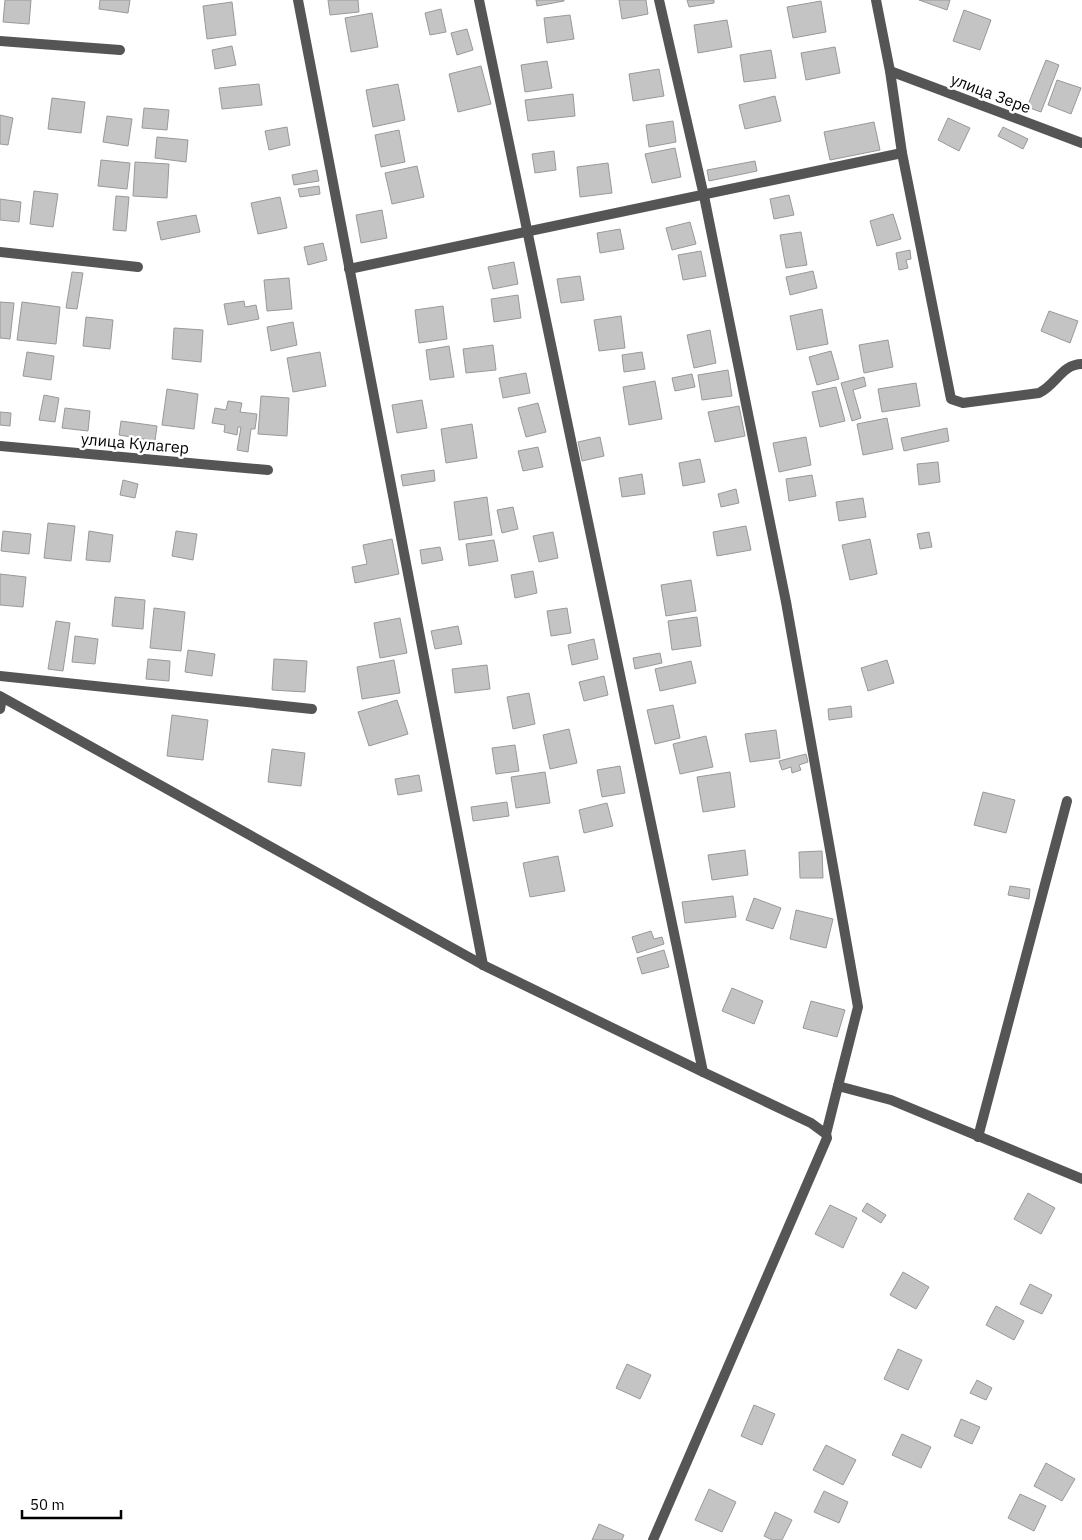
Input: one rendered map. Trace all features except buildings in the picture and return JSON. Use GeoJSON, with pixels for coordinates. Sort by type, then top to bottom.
{"type":"FeatureCollection","features":[{"type":"Feature","properties":{"kind":"street"},"geometry":{"type":"LineString","coordinates":[[298,0],[483,965]]}},
{"type":"Feature","properties":{"kind":"street"},"geometry":{"type":"LineString","coordinates":[[479,0],[703,1072]]}},
{"type":"Feature","properties":{"kind":"street"},"geometry":{"type":"LineString","coordinates":[[653,1540],[827,1138],[826,1134],[858,1007],[786,602],[704,196],[659,0]]}},
{"type":"Feature","properties":{"kind":"street"},"geometry":{"type":"LineString","coordinates":[[876,0],[890,71],[902,153],[951,399],[963,403],[1039,393],[1050,388],[1065,369],[1073,364],[1082,364]]}},
{"type":"Feature","properties":{"kind":"street"},"geometry":{"type":"LineString","coordinates":[[0,41],[120,50]]}},
{"type":"Feature","properties":{"kind":"street","name":"улица Зере"},"geometry":{"type":"LineString","coordinates":[[890,71],[1082,143]]}},
{"type":"Feature","properties":{"kind":"street"},"geometry":{"type":"LineString","coordinates":[[349,269],[902,153]]}},
{"type":"Feature","properties":{"kind":"street"},"geometry":{"type":"LineString","coordinates":[[0,252],[138,267]]}},
{"type":"Feature","properties":{"kind":"street","name":"улица Кулагер"},"geometry":{"type":"LineString","coordinates":[[0,446],[268,470]]}},
{"type":"Feature","properties":{"kind":"street"},"geometry":{"type":"LineString","coordinates":[[0,676],[312,709]]}},
{"type":"Feature","properties":{"kind":"street"},"geometry":{"type":"LineString","coordinates":[[0,709],[1,697],[483,965],[811,1123],[826,1134]]}},
{"type":"Feature","properties":{"kind":"street"},"geometry":{"type":"LineString","coordinates":[[978,1137],[1067,801]]}},
{"type":"Feature","properties":{"kind":"street"},"geometry":{"type":"LineString","coordinates":[[838,1086],[891,1100],[1082,1180]]}}]}
